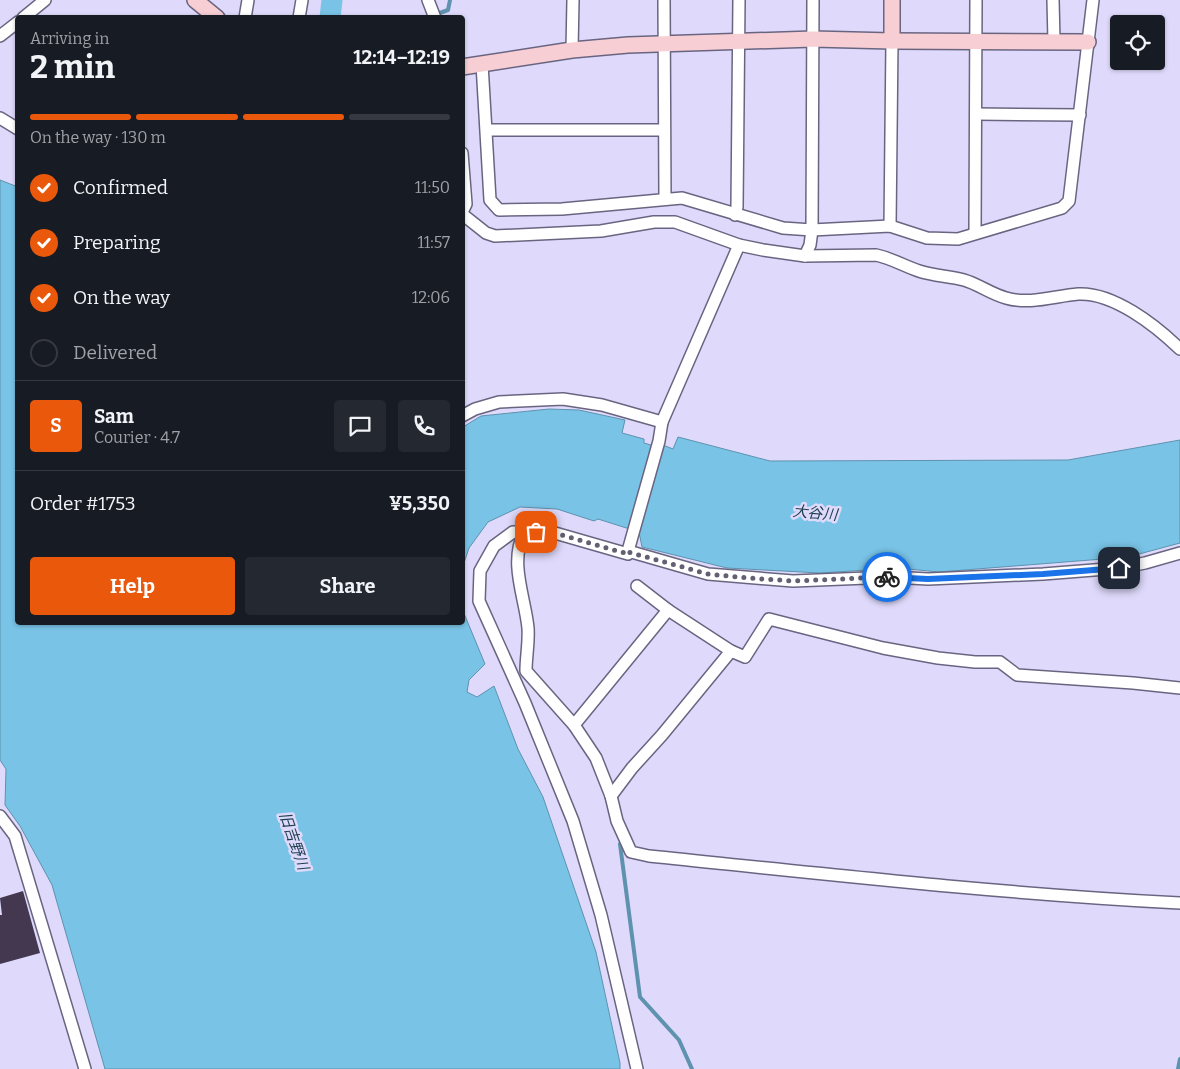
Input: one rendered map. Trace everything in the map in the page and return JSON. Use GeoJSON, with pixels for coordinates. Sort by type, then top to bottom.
{"type":"FeatureCollection","features":[{"type":"Feature","properties":{"kind":"street"},"geometry":{"type":"LineString","coordinates":[[27,15],[45,0]]}},
{"type":"Feature","properties":{"kind":"street"},"geometry":{"type":"LineString","coordinates":[[195,0],[213,15]]}},
{"type":"Feature","properties":{"kind":"street"},"geometry":{"type":"LineString","coordinates":[[246,15],[248,0]]}},
{"type":"Feature","properties":{"kind":"street"},"geometry":{"type":"LineString","coordinates":[[300,15],[302,0]]}},
{"type":"Feature","properties":{"kind":"street"},"geometry":{"type":"LineString","coordinates":[[572,50],[573,0]]}},
{"type":"Feature","properties":{"kind":"street"},"geometry":{"type":"LineString","coordinates":[[664,0],[665,198]]}},
{"type":"Feature","properties":{"kind":"street"},"geometry":{"type":"LineString","coordinates":[[735,215],[737,207],[739,0]]}},
{"type":"Feature","properties":{"kind":"street"},"geometry":{"type":"LineString","coordinates":[[805,256],[810,245],[812,230],[813,0]]}},
{"type":"Feature","properties":{"kind":"street"},"geometry":{"type":"LineString","coordinates":[[890,226],[892,0]]}},
{"type":"Feature","properties":{"kind":"street"},"geometry":{"type":"LineString","coordinates":[[975,233],[976,0]]}},
{"type":"Feature","properties":{"kind":"street"},"geometry":{"type":"LineString","coordinates":[[1054,0],[1054,42]]}},
{"type":"Feature","properties":{"kind":"street"},"geometry":{"type":"LineString","coordinates":[[482,64],[490,200],[498,210],[562,209],[665,198],[682,198],[783,228],[812,230],[890,226],[927,238],[958,239],[1062,208],[1068,201],[1093,0]]}},
{"type":"Feature","properties":{"kind":"street"},"geometry":{"type":"LineString","coordinates":[[429,1],[433,15]]}},
{"type":"Feature","properties":{"kind":"street"},"geometry":{"type":"LineString","coordinates":[[0,36],[15,24]]}},
{"type":"Feature","properties":{"kind":"street"},"geometry":{"type":"LineString","coordinates":[[465,67],[572,50],[739,41],[813,39],[1088,42]]}},
{"type":"Feature","properties":{"kind":"street"},"geometry":{"type":"LineString","coordinates":[[976,114],[1080,115]]}},
{"type":"Feature","properties":{"kind":"street"},"geometry":{"type":"LineString","coordinates":[[0,118],[15,127]]}},
{"type":"Feature","properties":{"kind":"street"},"geometry":{"type":"LineString","coordinates":[[487,130],[664,130]]}},
{"type":"Feature","properties":{"kind":"street"},"geometry":{"type":"LineString","coordinates":[[465,191],[465,206]]}},
{"type":"Feature","properties":{"kind":"street"},"geometry":{"type":"LineString","coordinates":[[465,216],[486,233],[495,236],[601,231],[654,222],[675,222],[739,245],[805,256],[876,255],[886,257],[931,275],[963,280],[1006,298],[1020,300],[1092,294],[1110,300],[1137,315],[1180,348]]}},
{"type":"Feature","properties":{"kind":"street"},"geometry":{"type":"LineString","coordinates":[[637,1069],[601,915],[573,821],[525,703],[480,601],[480,571],[494,546],[513,532],[555,533],[628,554],[659,441],[662,422],[739,245]]}},
{"type":"Feature","properties":{"kind":"street"},"geometry":{"type":"LineString","coordinates":[[465,414],[475,409],[499,402],[563,399],[602,405],[662,422]]}},
{"type":"Feature","properties":{"kind":"street"},"geometry":{"type":"LineString","coordinates":[[524,533],[518,544],[516,560],[528,631],[526,672],[574,725],[596,758],[611,796],[617,821],[631,852],[649,856],[955,887],[1102,899],[1180,903]]}},
{"type":"Feature","properties":{"kind":"street"},"geometry":{"type":"LineString","coordinates":[[630,547],[708,574],[793,581],[892,577],[928,579],[1043,574],[1119,568],[1146,563],[1180,553]]}},
{"type":"Feature","properties":{"kind":"street"},"geometry":{"type":"LineString","coordinates":[[637,586],[668,610],[731,651],[745,657],[769,619],[902,651],[975,662],[1000,662],[1017,675],[1133,682],[1180,688]]}},
{"type":"Feature","properties":{"kind":"street"},"geometry":{"type":"LineString","coordinates":[[574,725],[668,610]]}},
{"type":"Feature","properties":{"kind":"street"},"geometry":{"type":"LineString","coordinates":[[611,796],[632,768],[662,735],[731,651]]}},
{"type":"Feature","properties":{"kind":"street"},"geometry":{"type":"LineString","coordinates":[[0,816],[15,836],[85,1069]]}},
{"type":"Feature","properties":{"kind":"water","name":"旧吉野川"},"geometry":{"type":"Polygon","coordinates":[[[0,180],[15,186],[15,625],[465,625],[465,616],[485,664],[469,680],[467,692],[477,697],[494,686],[518,749],[543,797],[596,952],[620,1069],[105,1069],[52,885],[20,826],[5,805],[6,769],[0,760],[0,180]]]}},
{"type":"Feature","properties":{"kind":"water","name":"大谷川"},"geometry":{"type":"Polygon","coordinates":[[[549,409],[579,410],[625,420],[622,433],[644,439],[644,443],[661,448],[663,445],[673,449],[678,437],[770,461],[1068,460],[1180,440],[1180,543],[1128,557],[939,572],[898,568],[820,573],[727,568],[642,547],[639,532],[598,519],[594,521],[557,509],[520,507],[488,522],[469,548],[465,560],[465,426],[481,416],[549,409]]]}},
{"type":"Feature","properties":{"kind":"building"},"geometry":{"type":"Polygon","coordinates":[[[23,891],[40,953],[0,964],[0,915],[2,915],[0,898],[23,891]]]}},
{"type":"Feature","properties":{"kind":"waterway"},"geometry":{"type":"LineString","coordinates":[[330,15],[332,0]]}},
{"type":"Feature","properties":{"kind":"waterway"},"geometry":{"type":"LineString","coordinates":[[434,15],[448,10],[450,0]]}},
{"type":"Feature","properties":{"kind":"waterway"},"geometry":{"type":"LineString","coordinates":[[620,844],[640,997],[679,1040],[692,1069]]}},
{"type":"Feature","properties":{"kind":"waterway"},"geometry":{"type":"LineString","coordinates":[[1178,1069],[1180,1059]]}},
{"type":"Feature","properties":{"kind":"way so far"},"geometry":{"type":"LineString","coordinates":[[536,532],[555,533],[708,574],[793,581],[887,577]]}},
{"type":"Feature","properties":{"kind":"route"},"geometry":{"type":"LineString","coordinates":[[887,577],[928,579],[1043,574],[1119,568]]}}]}
